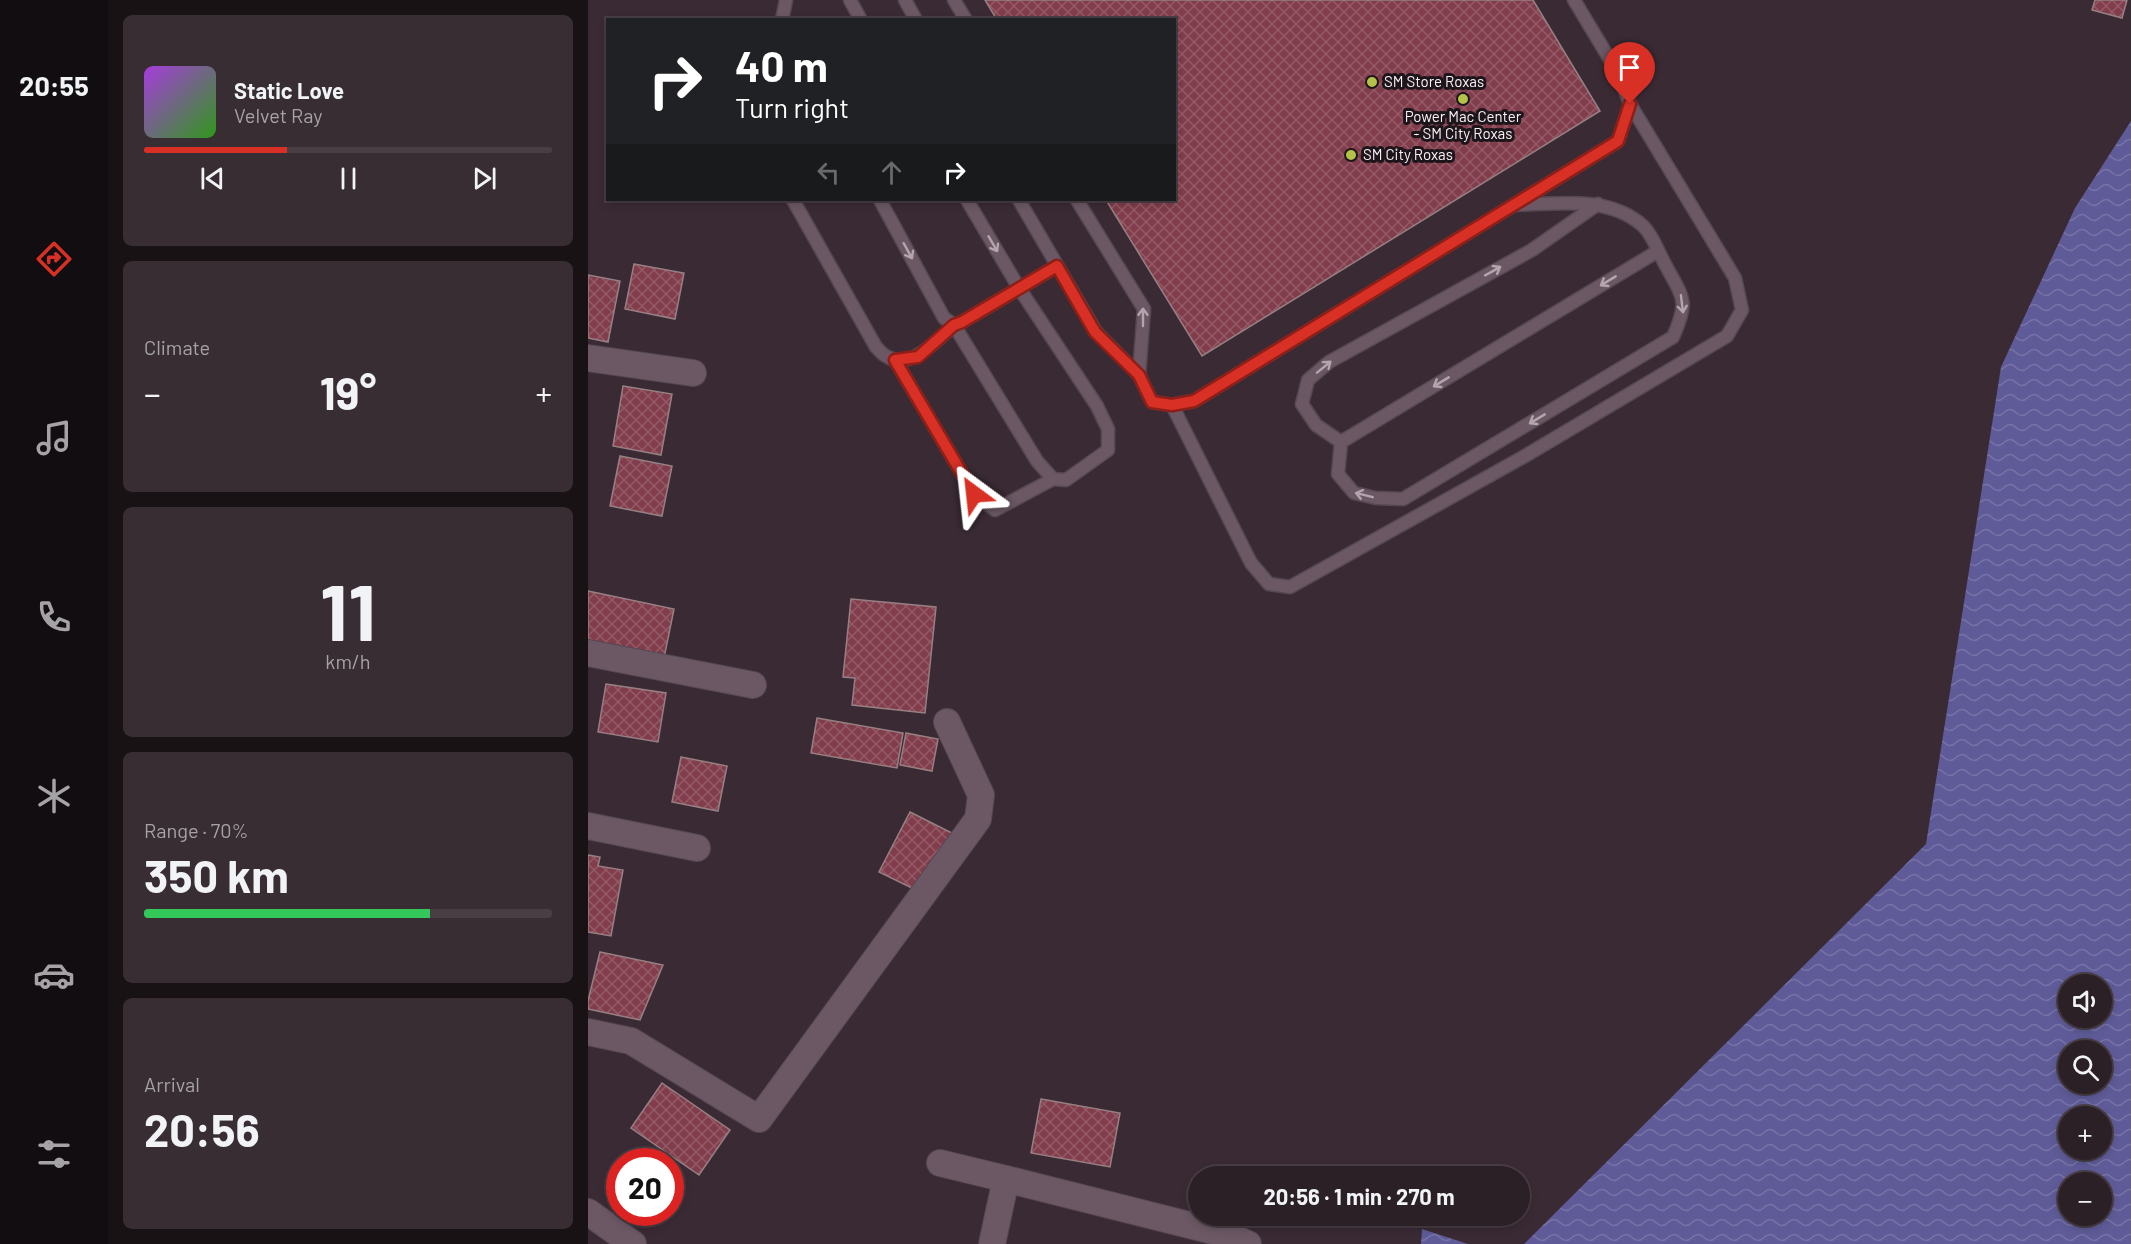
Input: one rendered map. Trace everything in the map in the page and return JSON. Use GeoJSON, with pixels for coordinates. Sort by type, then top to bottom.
{"type":"FeatureCollection","features":[{"type":"Feature","properties":{"kind":"street"},"geometry":{"type":"LineString","coordinates":[[588,358],[693,373]]}},
{"type":"Feature","properties":{"kind":"street"},"geometry":{"type":"LineString","coordinates":[[588,653],[753,685]]}},
{"type":"Feature","properties":{"kind":"street"},"geometry":{"type":"LineString","coordinates":[[588,1032],[631,1041],[759,1119],[978,819],[981,795],[947,722]]}},
{"type":"Feature","properties":{"kind":"street"},"geometry":{"type":"LineString","coordinates":[[588,826],[698,848]]}},
{"type":"Feature","properties":{"kind":"street"},"geometry":{"type":"LineString","coordinates":[[940,1163],[1225,1234],[1248,1244]]}},
{"type":"Feature","properties":{"kind":"street"},"geometry":{"type":"LineString","coordinates":[[992,1244],[1006,1179]]}},
{"type":"Feature","properties":{"kind":"street"},"geometry":{"type":"LineString","coordinates":[[588,1212],[633,1244]]}},
{"type":"Feature","properties":{"kind":"lane"},"geometry":{"type":"LineString","coordinates":[[781,18],[786,0]]}},
{"type":"Feature","properties":{"kind":"lane"},"geometry":{"type":"LineString","coordinates":[[850,0],[860,18]]}},
{"type":"Feature","properties":{"kind":"lane"},"geometry":{"type":"LineString","coordinates":[[904,0],[915,18]]}},
{"type":"Feature","properties":{"kind":"lane"},"geometry":{"type":"LineString","coordinates":[[954,0],[965,18]]}},
{"type":"Feature","properties":{"kind":"lane"},"geometry":{"type":"LineString","coordinates":[[1172,405],[1251,563],[1269,584],[1290,586],[1525,456],[1727,336],[1742,310],[1735,278],[1630,104],[1618,73],[1574,0]]}},
{"type":"Feature","properties":{"kind":"lane"},"geometry":{"type":"LineString","coordinates":[[1020,201],[1095,332],[1139,375],[1152,402],[1172,405],[1194,401],[1618,141],[1630,104]]}},
{"type":"Feature","properties":{"kind":"lane"},"geometry":{"type":"LineString","coordinates":[[794,201],[876,347],[887,357],[895,360],[918,357],[954,325],[1057,266]]}},
{"type":"Feature","properties":{"kind":"lane"},"geometry":{"type":"LineString","coordinates":[[881,201],[944,318],[954,325],[1037,461],[1053,479]]}},
{"type":"Feature","properties":{"kind":"lane"},"geometry":{"type":"LineString","coordinates":[[895,360],[974,494],[995,510],[1053,479],[1066,480],[1108,450],[1108,429],[1097,406],[1019,288],[968,201]]}},
{"type":"Feature","properties":{"kind":"lane"},"geometry":{"type":"LineString","coordinates":[[1078,201],[1144,309],[1139,375]]}},
{"type":"Feature","properties":{"kind":"lane"},"geometry":{"type":"LineString","coordinates":[[1341,442],[1338,474],[1354,493],[1376,498],[1403,499],[1673,337],[1684,313],[1682,295],[1644,227],[1598,204],[1514,205]]}},
{"type":"Feature","properties":{"kind":"lane"},"geometry":{"type":"LineString","coordinates":[[1341,442],[1316,425],[1302,404],[1308,381],[1329,362],[1532,249],[1598,204]]}},
{"type":"Feature","properties":{"kind":"lane"},"geometry":{"type":"LineString","coordinates":[[1341,442],[1658,251]]}},
{"type":"Feature","properties":{"kind":"water"},"geometry":{"type":"Polygon","coordinates":[[[2131,121],[2131,1244],[1524,1244],[1926,844],[2001,367],[2075,208],[2131,121]]]}},
{"type":"Feature","properties":{"kind":"water"},"geometry":{"type":"Polygon","coordinates":[[[1422,1229],[1468,1244],[1421,1244],[1422,1229]]]}},
{"type":"Feature","properties":{"kind":"building","name":"SM City Roxas"},"geometry":{"type":"Polygon","coordinates":[[[985,0],[1533,0],[1600,111],[1202,356],[1107,201],[1176,201],[1176,18],[996,18],[985,0]]]}},
{"type":"Feature","properties":{"kind":"building"},"geometry":{"type":"Polygon","coordinates":[[[2095,0],[2127,0],[2122,18],[2092,10],[2095,0]]]}},
{"type":"Feature","properties":{"kind":"building"},"geometry":{"type":"Polygon","coordinates":[[[634,264],[684,273],[675,319],[625,309],[634,264]]]}},
{"type":"Feature","properties":{"kind":"building"},"geometry":{"type":"Polygon","coordinates":[[[588,275],[620,281],[608,342],[588,338],[588,275]]]}},
{"type":"Feature","properties":{"kind":"building"},"geometry":{"type":"Polygon","coordinates":[[[623,386],[672,394],[661,455],[613,446],[623,386]]]}},
{"type":"Feature","properties":{"kind":"building"},"geometry":{"type":"Polygon","coordinates":[[[620,456],[672,466],[662,516],[610,506],[620,456]]]}},
{"type":"Feature","properties":{"kind":"building"},"geometry":{"type":"Polygon","coordinates":[[[588,591],[674,609],[664,658],[588,643],[588,591]]]}},
{"type":"Feature","properties":{"kind":"building"},"geometry":{"type":"Polygon","coordinates":[[[851,599],[936,607],[925,713],[852,705],[855,678],[843,677],[851,599]]]}},
{"type":"Feature","properties":{"kind":"building"},"geometry":{"type":"Polygon","coordinates":[[[606,684],[666,693],[658,742],[598,732],[606,684]]]}},
{"type":"Feature","properties":{"kind":"building"},"geometry":{"type":"Polygon","coordinates":[[[817,718],[903,733],[897,768],[811,753],[817,718]]]}},
{"type":"Feature","properties":{"kind":"building"},"geometry":{"type":"Polygon","coordinates":[[[906,733],[938,739],[932,771],[900,765],[906,733]]]}},
{"type":"Feature","properties":{"kind":"building"},"geometry":{"type":"Polygon","coordinates":[[[681,757],[727,766],[718,811],[672,802],[681,757]]]}},
{"type":"Feature","properties":{"kind":"building"},"geometry":{"type":"Polygon","coordinates":[[[910,812],[952,833],[922,893],[879,872],[910,812]]]}},
{"type":"Feature","properties":{"kind":"building"},"geometry":{"type":"Polygon","coordinates":[[[588,855],[600,857],[598,866],[623,870],[611,936],[588,932],[588,855]]]}},
{"type":"Feature","properties":{"kind":"building"},"geometry":{"type":"Polygon","coordinates":[[[600,952],[663,965],[640,1020],[588,1009],[600,952]]]}},
{"type":"Feature","properties":{"kind":"building"},"geometry":{"type":"Polygon","coordinates":[[[662,1083],[730,1130],[699,1175],[684,1165],[684,1148],[660,1148],[631,1128],[662,1083]]]}},
{"type":"Feature","properties":{"kind":"building"},"geometry":{"type":"Polygon","coordinates":[[[1041,1099],[1120,1113],[1110,1167],[1031,1153],[1041,1099]]]}},
{"type":"Feature","properties":{"kind":"place","name":"SM Store Roxas"},"geometry":{"type":"Point","coordinates":[1372,82]}},
{"type":"Feature","properties":{"kind":"place","name":"Power Mac Center - SM City Roxas"},"geometry":{"type":"Point","coordinates":[1463,99]}},
{"type":"Feature","properties":{"kind":"place","name":"SM City Roxas"},"geometry":{"type":"Point","coordinates":[1351,155]}},
{"type":"Feature","properties":{"kind":"route"},"geometry":{"type":"LineString","coordinates":[[974,494],[895,360],[918,357],[954,325],[1057,266],[1095,332],[1139,375],[1152,402],[1172,405],[1194,401],[1618,141],[1630,104]]}}]}
